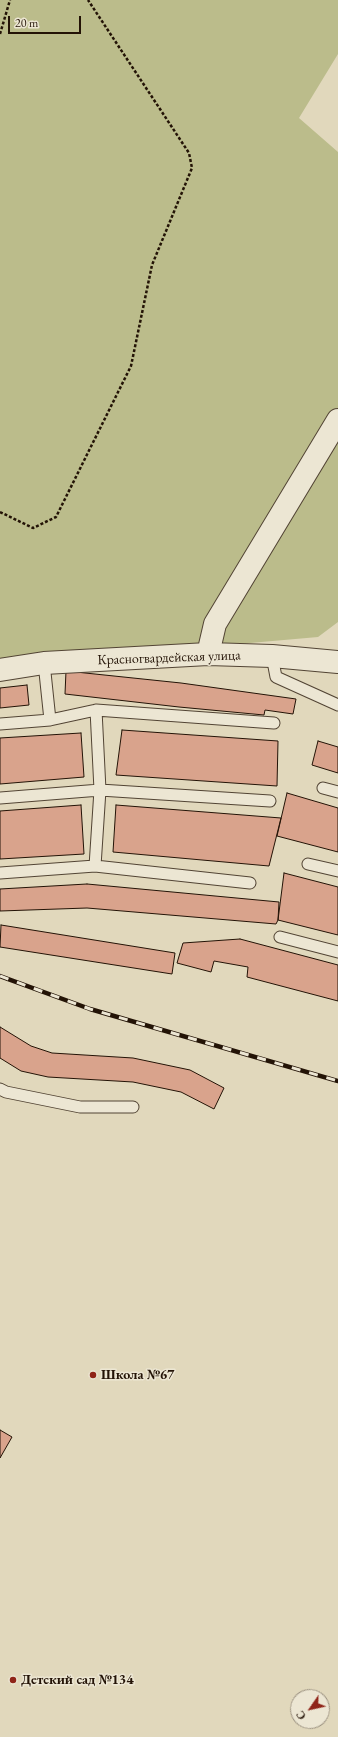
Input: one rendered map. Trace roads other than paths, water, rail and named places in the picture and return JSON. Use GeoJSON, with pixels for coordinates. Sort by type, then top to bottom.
{"type":"FeatureCollection","features":[{"type":"Feature","properties":{"kind":"street"},"geometry":{"type":"LineString","coordinates":[[208,654],[215,624],[338,420]]}},
{"type":"Feature","properties":{"kind":"street","name":"Красногвардейская улица"},"geometry":{"type":"LineString","coordinates":[[0,670],[44,663],[208,654],[272,656],[338,662]]}},
{"type":"Feature","properties":{"kind":"lane"},"geometry":{"type":"LineString","coordinates":[[272,656],[276,677],[338,705]]}},
{"type":"Feature","properties":{"kind":"lane"},"geometry":{"type":"LineString","coordinates":[[44,663],[50,720]]}},
{"type":"Feature","properties":{"kind":"lane"},"geometry":{"type":"LineString","coordinates":[[95,866],[100,790],[96,710]]}},
{"type":"Feature","properties":{"kind":"lane"},"geometry":{"type":"LineString","coordinates":[[0,724],[50,720],[96,710],[274,722]]}},
{"type":"Feature","properties":{"kind":"lane"},"geometry":{"type":"LineString","coordinates":[[323,788],[338,792]]}},
{"type":"Feature","properties":{"kind":"lane"},"geometry":{"type":"LineString","coordinates":[[0,798],[100,790],[270,801]]}},
{"type":"Feature","properties":{"kind":"lane"},"geometry":{"type":"LineString","coordinates":[[308,864],[338,871]]}},
{"type":"Feature","properties":{"kind":"lane"},"geometry":{"type":"LineString","coordinates":[[0,873],[95,866],[250,883]]}},
{"type":"Feature","properties":{"kind":"lane"},"geometry":{"type":"LineString","coordinates":[[280,937],[338,952]]}},
{"type":"Feature","properties":{"kind":"lane"},"geometry":{"type":"LineString","coordinates":[[0,1089],[6,1092],[80,1107],[133,1107]]}},
{"type":"Feature","properties":{"kind":"railway"},"geometry":{"type":"LineString","coordinates":[[0,976],[90,1009],[338,1081]]}},
{"type":"Feature","properties":{"kind":"place","name":"Школа №67"},"geometry":{"type":"Point","coordinates":[93,1375]}},
{"type":"Feature","properties":{"kind":"place","name":"Детский сад №134"},"geometry":{"type":"Point","coordinates":[13,1680]}}]}
